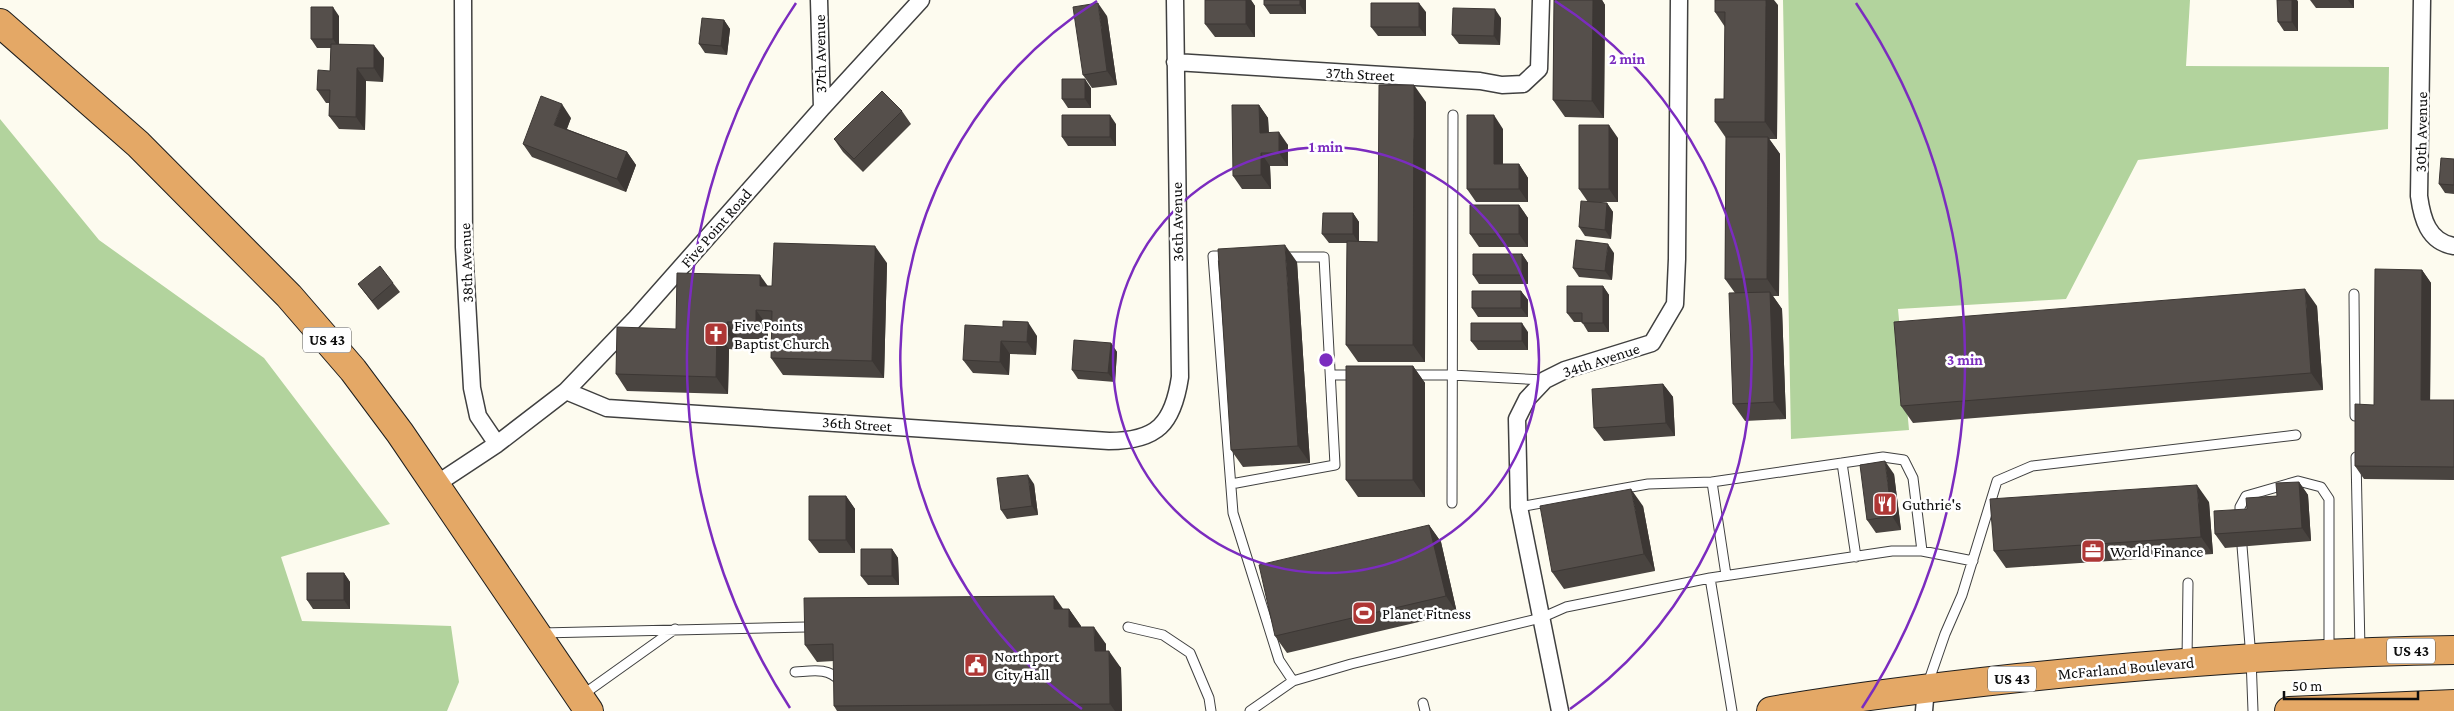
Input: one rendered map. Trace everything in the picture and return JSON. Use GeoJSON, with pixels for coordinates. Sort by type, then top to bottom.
{"type":"FeatureCollection","features":[{"type":"Feature","properties":{"kind":"highway","name":"US 43"},"geometry":{"type":"LineString","coordinates":[[0,23],[138,144],[290,296],[354,370],[584,704]]}},
{"type":"Feature","properties":{"kind":"highway","name":"McFarland Boulevard"},"geometry":{"type":"LineString","coordinates":[[1771,711],[1925,700],[2187,662],[2329,653],[2454,650]]}},
{"type":"Feature","properties":{"kind":"highway"},"geometry":{"type":"LineString","coordinates":[[2289,711],[2454,704]]}},
{"type":"Feature","properties":{"kind":"street","name":"38th Avenue"},"geometry":{"type":"LineString","coordinates":[[463,0],[464,247],[472,388],[478,416],[497,444]]}},
{"type":"Feature","properties":{"kind":"street","name":"37th Avenue"},"geometry":{"type":"LineString","coordinates":[[820,0],[822,108]]}},
{"type":"Feature","properties":{"kind":"street","name":"Five Point Road"},"geometry":{"type":"LineString","coordinates":[[497,444],[566,390],[636,318],[822,108],[921,0]]}},
{"type":"Feature","properties":{"kind":"street","name":"36th Avenue"},"geometry":{"type":"LineString","coordinates":[[1151,434],[1168,418],[1177,398],[1180,377],[1175,0]]}},
{"type":"Feature","properties":{"kind":"street","name":"37th Street"},"geometry":{"type":"LineString","coordinates":[[1176,62],[1523,84],[1539,69],[1541,0]]}},
{"type":"Feature","properties":{"kind":"street","name":"34th Avenue"},"geometry":{"type":"LineString","coordinates":[[1560,711],[1519,507],[1518,419],[1527,399],[1544,380],[1565,370],[1652,343],[1675,304],[1679,0]]}},
{"type":"Feature","properties":{"kind":"street","name":"30th Avenue"},"geometry":{"type":"LineString","coordinates":[[2422,0],[2419,196],[2422,216],[2431,235],[2454,246]]}},
{"type":"Feature","properties":{"kind":"street","name":"36th Street"},"geometry":{"type":"LineString","coordinates":[[566,390],[607,408],[1109,441],[1130,441],[1151,434]]}},
{"type":"Feature","properties":{"kind":"street"},"geometry":{"type":"LineString","coordinates":[[435,485],[497,444]]}},
{"type":"Feature","properties":{"kind":"lane"},"geometry":{"type":"LineString","coordinates":[[1452,503],[1453,115]]}},
{"type":"Feature","properties":{"kind":"lane"},"geometry":{"type":"LineString","coordinates":[[1241,256],[1213,256],[1233,513],[1279,660],[1293,682]]}},
{"type":"Feature","properties":{"kind":"lane"},"geometry":{"type":"LineString","coordinates":[[1230,484],[1335,465],[1324,257],[1278,257]]}},
{"type":"Feature","properties":{"kind":"lane"},"geometry":{"type":"LineString","coordinates":[[2354,294],[2356,429]]}},
{"type":"Feature","properties":{"kind":"lane"},"geometry":{"type":"LineString","coordinates":[[1331,376],[1368,375]]}},
{"type":"Feature","properties":{"kind":"lane"},"geometry":{"type":"LineString","coordinates":[[1396,375],[1452,375],[1544,380]]}},
{"type":"Feature","properties":{"kind":"lane"},"geometry":{"type":"LineString","coordinates":[[1925,700],[1945,634],[1962,595],[1997,481],[2032,466],[2296,435]]}},
{"type":"Feature","properties":{"kind":"lane"},"geometry":{"type":"LineString","coordinates":[[2356,448],[2360,652]]}},
{"type":"Feature","properties":{"kind":"lane"},"geometry":{"type":"LineString","coordinates":[[1519,507],[1648,484],[1712,482],[1883,457],[1904,460],[1913,478],[1922,552]]}},
{"type":"Feature","properties":{"kind":"lane"},"geometry":{"type":"LineString","coordinates":[[1842,463],[1856,557]]}},
{"type":"Feature","properties":{"kind":"lane"},"geometry":{"type":"LineString","coordinates":[[1712,482],[1726,575]]}},
{"type":"Feature","properties":{"kind":"lane"},"geometry":{"type":"LineString","coordinates":[[2240,523],[2240,507],[2246,496],[2298,482],[2321,487],[2329,499],[2329,653]]}},
{"type":"Feature","properties":{"kind":"lane"},"geometry":{"type":"LineString","coordinates":[[2242,546],[2251,658],[2253,711]]}},
{"type":"Feature","properties":{"kind":"lane"},"geometry":{"type":"LineString","coordinates":[[1250,711],[1293,682],[1351,664],[1541,618],[1566,607],[1726,575],[1892,552],[1922,552],[1973,561]]}},
{"type":"Feature","properties":{"kind":"lane"},"geometry":{"type":"LineString","coordinates":[[1710,578],[1732,711]]}},
{"type":"Feature","properties":{"kind":"lane"},"geometry":{"type":"LineString","coordinates":[[2187,662],[2188,583]]}},
{"type":"Feature","properties":{"kind":"lane"},"geometry":{"type":"LineString","coordinates":[[536,634],[806,627]]}},
{"type":"Feature","properties":{"kind":"lane"},"geometry":{"type":"LineString","coordinates":[[1128,627],[1163,635],[1190,653],[1209,698],[1211,711]]}},
{"type":"Feature","properties":{"kind":"lane"},"geometry":{"type":"LineString","coordinates":[[584,704],[676,629]]}},
{"type":"Feature","properties":{"kind":"lane"},"geometry":{"type":"LineString","coordinates":[[795,672],[823,670],[834,674],[840,682],[841,688]]}},
{"type":"Feature","properties":{"kind":"green space"},"geometry":{"type":"Polygon","coordinates":[[[1783,0],[2190,0],[2186,66],[2389,67],[2388,129],[2138,160],[2066,299],[1898,309],[1909,430],[1791,439],[1783,0]]]}},
{"type":"Feature","properties":{"kind":"green space"},"geometry":{"type":"Polygon","coordinates":[[[0,119],[99,240],[264,358],[390,524],[281,557],[302,621],[451,626],[459,682],[447,711],[0,711],[0,119]]]}},
{"type":"Feature","properties":{"kind":"building"},"geometry":{"type":"Polygon","coordinates":[[[1205,0],[1246,0],[1246,24],[1205,24],[1205,0]]]}},
{"type":"Feature","properties":{"kind":"building"},"geometry":{"type":"Polygon","coordinates":[[[1264,0],[1300,0],[1300,5],[1264,5],[1264,0]]]}},
{"type":"Feature","properties":{"kind":"building"},"geometry":{"type":"Polygon","coordinates":[[[1554,0],[1593,0],[1592,101],[1553,100],[1554,0]]]}},
{"type":"Feature","properties":{"kind":"building"},"geometry":{"type":"Polygon","coordinates":[[[1715,0],[1766,0],[1765,122],[1715,122],[1715,99],[1724,99],[1725,12],[1715,12],[1715,0]]]}},
{"type":"Feature","properties":{"kind":"building"},"geometry":{"type":"Polygon","coordinates":[[[2277,0],[2292,0],[2292,22],[2278,22],[2277,0]]]}},
{"type":"Feature","properties":{"kind":"building"},"geometry":{"type":"Polygon","coordinates":[[[1098,3],[1107,71],[1083,75],[1073,7],[1098,3]]]}},
{"type":"Feature","properties":{"kind":"building"},"geometry":{"type":"Polygon","coordinates":[[[1371,3],[1419,3],[1419,27],[1371,27],[1371,3]]]}},
{"type":"Feature","properties":{"kind":"building"},"geometry":{"type":"Polygon","coordinates":[[[311,7],[333,7],[333,39],[311,39],[311,7]]]}},
{"type":"Feature","properties":{"kind":"building"},"geometry":{"type":"Polygon","coordinates":[[[1453,8],[1495,9],[1494,36],[1452,35],[1453,8]]]}},
{"type":"Feature","properties":{"kind":"building"},"geometry":{"type":"Polygon","coordinates":[[[702,18],[724,20],[721,46],[699,44],[702,18]]]}},
{"type":"Feature","properties":{"kind":"building"},"geometry":{"type":"Polygon","coordinates":[[[331,44],[374,45],[374,68],[357,68],[356,117],[329,116],[330,90],[317,90],[318,70],[330,71],[331,44]]]}},
{"type":"Feature","properties":{"kind":"building"},"geometry":{"type":"Polygon","coordinates":[[[1062,79],[1085,79],[1085,99],[1062,99],[1062,79]]]}},
{"type":"Feature","properties":{"kind":"building"},"geometry":{"type":"Polygon","coordinates":[[[1379,85],[1414,85],[1413,345],[1346,345],[1347,241],[1378,242],[1379,85]]]}},
{"type":"Feature","properties":{"kind":"building"},"geometry":{"type":"Polygon","coordinates":[[[882,91],[902,111],[854,159],[834,139],[882,91]]]}},
{"type":"Feature","properties":{"kind":"building"},"geometry":{"type":"Polygon","coordinates":[[[541,96],[562,104],[554,125],[627,152],[617,179],[523,144],[541,96]]]}},
{"type":"Feature","properties":{"kind":"building"},"geometry":{"type":"Polygon","coordinates":[[[1232,105],[1259,105],[1260,133],[1279,132],[1279,153],[1261,153],[1261,175],[1233,176],[1232,105]]]}},
{"type":"Feature","properties":{"kind":"building"},"geometry":{"type":"Polygon","coordinates":[[[1062,115],[1110,115],[1110,137],[1062,137],[1062,115]]]}},
{"type":"Feature","properties":{"kind":"building"},"geometry":{"type":"Polygon","coordinates":[[[1467,115],[1494,115],[1494,164],[1519,164],[1519,189],[1467,189],[1467,115]]]}},
{"type":"Feature","properties":{"kind":"building"},"geometry":{"type":"Polygon","coordinates":[[[1579,125],[1609,125],[1609,189],[1579,189],[1579,125]]]}},
{"type":"Feature","properties":{"kind":"building"},"geometry":{"type":"Polygon","coordinates":[[[1726,137],[1768,137],[1767,279],[1725,279],[1726,137]]]}},
{"type":"Feature","properties":{"kind":"building"},"geometry":{"type":"Polygon","coordinates":[[[2441,158],[2454,159],[2454,185],[2439,184],[2441,158]]]}},
{"type":"Feature","properties":{"kind":"building"},"geometry":{"type":"Polygon","coordinates":[[[1581,201],[1607,203],[1605,230],[1579,227],[1581,201]]]}},
{"type":"Feature","properties":{"kind":"building"},"geometry":{"type":"Polygon","coordinates":[[[1470,205],[1519,205],[1519,234],[1470,234],[1470,205]]]}},
{"type":"Feature","properties":{"kind":"building"},"geometry":{"type":"Polygon","coordinates":[[[1323,213],[1353,213],[1353,234],[1322,234],[1323,213]]]}},
{"type":"Feature","properties":{"kind":"building"},"geometry":{"type":"Polygon","coordinates":[[[1576,240],[1608,244],[1605,271],[1573,268],[1576,240]]]}},
{"type":"Feature","properties":{"kind":"building"},"geometry":{"type":"Polygon","coordinates":[[[774,243],[875,246],[872,361],[771,358],[772,311],[756,310],[756,322],[727,322],[727,333],[717,332],[716,377],[616,374],[617,327],[676,329],[677,273],[760,275],[760,286],[772,286],[774,243]]]}},
{"type":"Feature","properties":{"kind":"building"},"geometry":{"type":"Polygon","coordinates":[[[1285,245],[1298,446],[1231,450],[1218,249],[1285,245]]]}},
{"type":"Feature","properties":{"kind":"building"},"geometry":{"type":"Polygon","coordinates":[[[1473,254],[1522,254],[1522,275],[1473,275],[1473,254]]]}},
{"type":"Feature","properties":{"kind":"building"},"geometry":{"type":"Polygon","coordinates":[[[380,266],[393,283],[372,301],[358,284],[380,266]]]}},
{"type":"Feature","properties":{"kind":"building"},"geometry":{"type":"Polygon","coordinates":[[[2375,269],[2422,270],[2421,400],[2454,400],[2454,467],[2355,466],[2355,404],[2374,405],[2375,269]]]}},
{"type":"Feature","properties":{"kind":"building"},"geometry":{"type":"Polygon","coordinates":[[[1567,286],[1603,286],[1603,323],[1582,323],[1582,313],[1567,313],[1567,286]]]}},
{"type":"Feature","properties":{"kind":"building"},"geometry":{"type":"Polygon","coordinates":[[[2305,289],[2311,373],[1901,406],[1894,322],[2305,289]]]}},
{"type":"Feature","properties":{"kind":"building"},"geometry":{"type":"Polygon","coordinates":[[[1472,291],[1521,291],[1521,308],[1472,308],[1472,291]]]}},
{"type":"Feature","properties":{"kind":"building"},"geometry":{"type":"Polygon","coordinates":[[[1770,292],[1774,402],[1733,404],[1729,293],[1770,292]]]}},
{"type":"Feature","properties":{"kind":"building"},"geometry":{"type":"Polygon","coordinates":[[[1003,321],[1028,322],[1027,342],[1001,341],[1000,362],[963,360],[965,325],[1003,327],[1003,321]]]}},
{"type":"Feature","properties":{"kind":"building"},"geometry":{"type":"Polygon","coordinates":[[[1471,323],[1522,323],[1522,341],[1471,341],[1471,323]]]}},
{"type":"Feature","properties":{"kind":"building"},"geometry":{"type":"Polygon","coordinates":[[[1074,340],[1111,343],[1108,373],[1072,370],[1074,340]]]}},
{"type":"Feature","properties":{"kind":"building"},"geometry":{"type":"Polygon","coordinates":[[[1346,366],[1413,366],[1413,480],[1346,480],[1346,366]]]}},
{"type":"Feature","properties":{"kind":"building"},"geometry":{"type":"Polygon","coordinates":[[[1663,384],[1666,423],[1594,428],[1592,389],[1663,384]]]}},
{"type":"Feature","properties":{"kind":"building"},"geometry":{"type":"Polygon","coordinates":[[[1885,461],[1892,516],[1867,520],[1860,465],[1885,461]]]}},
{"type":"Feature","properties":{"kind":"building"},"geometry":{"type":"Polygon","coordinates":[[[1028,475],[1032,506],[1001,510],[997,478],[1028,475]]]}},
{"type":"Feature","properties":{"kind":"building"},"geometry":{"type":"Polygon","coordinates":[[[2299,482],[2302,528],[2215,534],[2214,511],[2247,509],[2246,498],[2277,496],[2276,483],[2299,482]]]}},
{"type":"Feature","properties":{"kind":"building"},"geometry":{"type":"Polygon","coordinates":[[[2197,485],[2201,537],[1994,551],[1990,499],[2197,485]]]}},
{"type":"Feature","properties":{"kind":"building"},"geometry":{"type":"Polygon","coordinates":[[[1631,489],[1644,554],[1552,572],[1540,506],[1631,489]]]}},
{"type":"Feature","properties":{"kind":"building"},"geometry":{"type":"Polygon","coordinates":[[[809,496],[846,496],[846,540],[809,540],[809,496]]]}},
{"type":"Feature","properties":{"kind":"building"},"geometry":{"type":"Polygon","coordinates":[[[1429,525],[1446,596],[1275,636],[1259,565],[1429,525]]]}},
{"type":"Feature","properties":{"kind":"building"},"geometry":{"type":"Polygon","coordinates":[[[861,549],[892,549],[892,576],[861,576],[861,549]]]}},
{"type":"Feature","properties":{"kind":"building"},"geometry":{"type":"Polygon","coordinates":[[[307,573],[344,573],[344,600],[307,600],[307,573]]]}},
{"type":"Feature","properties":{"kind":"building","name":"Northport City Hall"},"geometry":{"type":"Polygon","coordinates":[[[1054,596],[1054,609],[1069,609],[1069,627],[1094,627],[1095,651],[1109,651],[1110,704],[834,706],[833,644],[805,645],[804,598],[1054,596]]]}},
{"type":"Feature","properties":{"kind":"place","name":"Five Points Baptist Church"},"geometry":{"type":"Point","coordinates":[716,334]}},
{"type":"Feature","properties":{"kind":"place","name":"Guthrie's"},"geometry":{"type":"Point","coordinates":[1885,504]}},
{"type":"Feature","properties":{"kind":"place","name":"World Finance"},"geometry":{"type":"Point","coordinates":[2093,551]}},
{"type":"Feature","properties":{"kind":"place","name":"Planet Fitness"},"geometry":{"type":"Point","coordinates":[1364,613]}},
{"type":"Feature","properties":{"kind":"place","name":"Northport City Hall"},"geometry":{"type":"Point","coordinates":[976,665]}}]}
